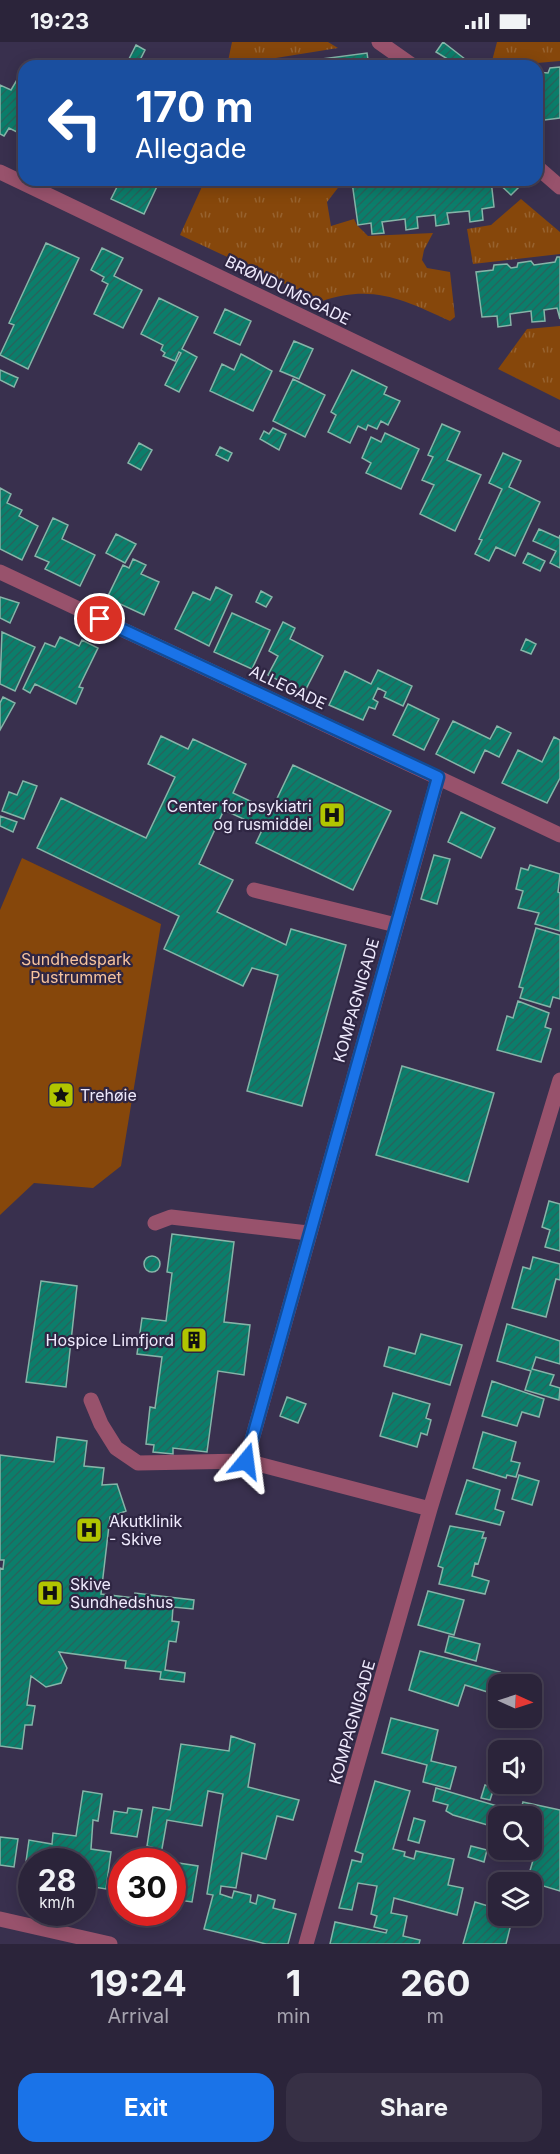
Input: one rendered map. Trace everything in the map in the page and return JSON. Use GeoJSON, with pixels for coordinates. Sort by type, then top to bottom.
{"type":"FeatureCollection","features":[{"type":"Feature","properties":{"kind":"street"},"geometry":{"type":"LineString","coordinates":[[379,42],[404,60]]}},
{"type":"Feature","properties":{"kind":"street","name":"BRØNDUMSGADE"},"geometry":{"type":"LineString","coordinates":[[0,172],[18,181]]}},
{"type":"Feature","properties":{"kind":"street"},"geometry":{"type":"LineString","coordinates":[[543,172],[560,187]]}},
{"type":"Feature","properties":{"kind":"street","name":"BRØNDUMSGADE"},"geometry":{"type":"LineString","coordinates":[[29,186],[560,440]]}},
{"type":"Feature","properties":{"kind":"street","name":"ALLEGADE"},"geometry":{"type":"LineString","coordinates":[[0,572],[560,835]]}},
{"type":"Feature","properties":{"kind":"street","name":"KOMPAGNIGADE"},"geometry":{"type":"LineString","coordinates":[[246,1461],[308,1233],[438,777]]}},
{"type":"Feature","properties":{"kind":"street"},"geometry":{"type":"LineString","coordinates":[[254,890],[396,925]]}},
{"type":"Feature","properties":{"kind":"street","name":"KOMPAGNIGADE"},"geometry":{"type":"LineString","coordinates":[[306,1944],[430,1509],[560,1080]]}},
{"type":"Feature","properties":{"kind":"street"},"geometry":{"type":"LineString","coordinates":[[155,1223],[171,1217],[308,1233]]}},
{"type":"Feature","properties":{"kind":"street"},"geometry":{"type":"LineString","coordinates":[[91,1400],[100,1424],[116,1448],[138,1463],[246,1461],[430,1509]]}},
{"type":"Feature","properties":{"kind":"street"},"geometry":{"type":"LineString","coordinates":[[0,1918],[110,1944]]}},
{"type":"Feature","properties":{"kind":"green space"},"geometry":{"type":"Polygon","coordinates":[[[232,42],[328,42],[338,48],[264,60],[228,60],[232,42]]]}},
{"type":"Feature","properties":{"kind":"green space"},"geometry":{"type":"Polygon","coordinates":[[[497,42],[560,42],[560,61],[492,60],[497,42]]]}},
{"type":"Feature","properties":{"kind":"green space"},"geometry":{"type":"Polygon","coordinates":[[[202,186],[339,186],[327,202],[331,226],[354,219],[368,236],[433,233],[424,250],[422,260],[427,268],[450,272],[455,317],[450,321],[403,301],[373,294],[340,296],[322,301],[180,235],[202,186]]]}},
{"type":"Feature","properties":{"kind":"green space"},"geometry":{"type":"Polygon","coordinates":[[[521,199],[560,232],[560,254],[473,264],[467,229],[491,225],[521,199]]]}},
{"type":"Feature","properties":{"kind":"green space"},"geometry":{"type":"Polygon","coordinates":[[[560,326],[560,400],[498,369],[527,329],[560,326]]]}},
{"type":"Feature","properties":{"kind":"green space","name":"Sundhedspark Pustrummet"},"geometry":{"type":"Polygon","coordinates":[[[22,858],[161,924],[121,1166],[93,1188],[34,1183],[0,1215],[0,910],[22,858]]]}},
{"type":"Feature","properties":{"kind":"building"},"geometry":{"type":"Polygon","coordinates":[[[443,42],[465,59],[449,60],[436,52],[443,42]]]}},
{"type":"Feature","properties":{"kind":"building"},"geometry":{"type":"Polygon","coordinates":[[[136,45],[145,50],[140,60],[128,60],[136,45]]]}},
{"type":"Feature","properties":{"kind":"building"},"geometry":{"type":"Polygon","coordinates":[[[367,53],[368,60],[314,60],[367,53]]]}},
{"type":"Feature","properties":{"kind":"building"},"geometry":{"type":"Polygon","coordinates":[[[560,67],[560,118],[543,120],[543,73],[548,73],[550,68],[560,67]]]}},
{"type":"Feature","properties":{"kind":"building"},"geometry":{"type":"Polygon","coordinates":[[[18,78],[18,132],[9,128],[4,136],[0,134],[0,85],[11,90],[18,78]]]}},
{"type":"Feature","properties":{"kind":"building"},"geometry":{"type":"Polygon","coordinates":[[[118,186],[157,186],[144,214],[111,199],[118,186]]]}},
{"type":"Feature","properties":{"kind":"building"},"geometry":{"type":"Polygon","coordinates":[[[353,186],[492,186],[494,207],[482,209],[483,220],[470,222],[469,211],[447,213],[449,224],[436,226],[435,215],[417,217],[418,228],[406,230],[405,219],[382,222],[384,233],[372,234],[371,223],[358,225],[353,186]]]}},
{"type":"Feature","properties":{"kind":"building"},"geometry":{"type":"Polygon","coordinates":[[[501,186],[520,186],[511,195],[501,186]]]}},
{"type":"Feature","properties":{"kind":"building"},"geometry":{"type":"Polygon","coordinates":[[[46,243],[79,258],[28,369],[0,355],[14,325],[9,323],[46,243]]]}},
{"type":"Feature","properties":{"kind":"building"},"geometry":{"type":"Polygon","coordinates":[[[102,248],[123,258],[114,276],[142,290],[123,328],[94,314],[108,284],[102,281],[104,277],[91,270],[102,248]]]}},
{"type":"Feature","properties":{"kind":"building"},"geometry":{"type":"Polygon","coordinates":[[[557,257],[560,257],[560,319],[557,308],[544,310],[545,321],[532,322],[531,311],[510,314],[511,325],[498,327],[497,316],[482,317],[476,272],[493,270],[494,265],[507,264],[511,268],[517,267],[518,263],[531,261],[534,265],[555,262],[557,257]]]}},
{"type":"Feature","properties":{"kind":"building"},"geometry":{"type":"Polygon","coordinates":[[[159,298],[198,317],[182,349],[197,357],[179,392],[165,385],[181,353],[179,352],[175,361],[163,356],[165,353],[161,350],[163,345],[141,334],[159,298]]]}},
{"type":"Feature","properties":{"kind":"building"},"geometry":{"type":"Polygon","coordinates":[[[225,309],[251,321],[240,345],[214,333],[225,309]]]}},
{"type":"Feature","properties":{"kind":"building"},"geometry":{"type":"Polygon","coordinates":[[[294,341],[313,349],[299,379],[280,371],[294,341]]]}},
{"type":"Feature","properties":{"kind":"building"},"geometry":{"type":"Polygon","coordinates":[[[241,354],[272,371],[253,411],[210,391],[222,364],[234,370],[241,354]]]}},
{"type":"Feature","properties":{"kind":"building"},"geometry":{"type":"Polygon","coordinates":[[[0,370],[18,378],[14,387],[0,380],[0,370]]]}},
{"type":"Feature","properties":{"kind":"building"},"geometry":{"type":"Polygon","coordinates":[[[352,370],[387,387],[384,394],[400,401],[388,425],[381,421],[377,429],[368,425],[366,430],[358,426],[350,443],[328,432],[336,415],[331,412],[352,370]]]}},
{"type":"Feature","properties":{"kind":"building"},"geometry":{"type":"Polygon","coordinates":[[[293,379],[325,395],[305,437],[273,421],[293,379]]]}},
{"type":"Feature","properties":{"kind":"building"},"geometry":{"type":"Polygon","coordinates":[[[442,424],[460,432],[447,460],[481,475],[455,531],[420,514],[434,485],[422,480],[433,457],[428,455],[442,424]]]}},
{"type":"Feature","properties":{"kind":"building"},"geometry":{"type":"Polygon","coordinates":[[[273,428],[286,434],[279,450],[260,439],[264,431],[269,434],[273,428]]]}},
{"type":"Feature","properties":{"kind":"building"},"geometry":{"type":"Polygon","coordinates":[[[385,433],[419,449],[401,489],[366,473],[371,463],[362,458],[371,437],[381,442],[385,433]]]}},
{"type":"Feature","properties":{"kind":"building"},"geometry":{"type":"Polygon","coordinates":[[[139,443],[152,450],[141,470],[128,463],[139,443]]]}},
{"type":"Feature","properties":{"kind":"building"},"geometry":{"type":"Polygon","coordinates":[[[220,447],[232,453],[228,461],[216,455],[220,447]]]}},
{"type":"Feature","properties":{"kind":"building"},"geometry":{"type":"Polygon","coordinates":[[[503,453],[521,461],[509,487],[540,502],[515,556],[496,547],[489,561],[475,554],[482,540],[479,539],[502,489],[489,483],[503,453]]]}},
{"type":"Feature","properties":{"kind":"building"},"geometry":{"type":"Polygon","coordinates":[[[0,488],[11,494],[7,503],[22,510],[19,516],[38,526],[22,560],[0,549],[0,488]]]}},
{"type":"Feature","properties":{"kind":"building"},"geometry":{"type":"Polygon","coordinates":[[[53,518],[68,525],[62,539],[95,555],[80,586],[45,569],[49,562],[35,556],[53,518]]]}},
{"type":"Feature","properties":{"kind":"building"},"geometry":{"type":"Polygon","coordinates":[[[539,529],[559,538],[560,535],[560,568],[550,563],[556,551],[533,541],[539,529]]]}},
{"type":"Feature","properties":{"kind":"building"},"geometry":{"type":"Polygon","coordinates":[[[116,534],[136,544],[125,563],[106,553],[116,534]]]}},
{"type":"Feature","properties":{"kind":"building"},"geometry":{"type":"Polygon","coordinates":[[[528,553],[545,561],[540,571],[523,563],[528,553]]]}},
{"type":"Feature","properties":{"kind":"building"},"geometry":{"type":"Polygon","coordinates":[[[133,559],[146,565],[141,574],[159,582],[144,615],[107,598],[123,565],[129,568],[133,559]]]}},
{"type":"Feature","properties":{"kind":"building"},"geometry":{"type":"Polygon","coordinates":[[[216,587],[232,595],[209,646],[175,629],[193,592],[210,600],[216,587]]]}},
{"type":"Feature","properties":{"kind":"building"},"geometry":{"type":"Polygon","coordinates":[[[261,591],[272,597],[266,607],[256,602],[261,591]]]}},
{"type":"Feature","properties":{"kind":"building"},"geometry":{"type":"Polygon","coordinates":[[[0,597],[19,603],[10,623],[0,618],[0,597]]]}},
{"type":"Feature","properties":{"kind":"building"},"geometry":{"type":"Polygon","coordinates":[[[232,613],[270,630],[252,669],[214,652],[232,613]]]}},
{"type":"Feature","properties":{"kind":"building"},"geometry":{"type":"Polygon","coordinates":[[[283,622],[295,628],[290,639],[323,656],[304,693],[268,675],[278,656],[269,651],[283,622]]]}},
{"type":"Feature","properties":{"kind":"building"},"geometry":{"type":"Polygon","coordinates":[[[2,632],[35,647],[15,691],[0,684],[2,632]]]}},
{"type":"Feature","properties":{"kind":"building"},"geometry":{"type":"Polygon","coordinates":[[[60,637],[79,646],[82,640],[98,648],[79,687],[83,688],[76,704],[35,684],[30,693],[23,689],[45,643],[55,647],[60,637]]]}},
{"type":"Feature","properties":{"kind":"building"},"geometry":{"type":"Polygon","coordinates":[[[526,639],[536,644],[531,654],[521,650],[526,639]]]}},
{"type":"Feature","properties":{"kind":"building"},"geometry":{"type":"Polygon","coordinates":[[[378,670],[412,686],[403,706],[384,697],[386,692],[378,688],[373,699],[378,702],[375,709],[369,707],[363,720],[329,705],[345,671],[371,684],[378,670]]]}},
{"type":"Feature","properties":{"kind":"building"},"geometry":{"type":"Polygon","coordinates":[[[3,697],[15,703],[0,730],[0,703],[3,697]]]}},
{"type":"Feature","properties":{"kind":"building"},"geometry":{"type":"Polygon","coordinates":[[[408,704],[439,719],[424,750],[393,735],[408,704]]]}},
{"type":"Feature","properties":{"kind":"building"},"geometry":{"type":"Polygon","coordinates":[[[453,721],[490,739],[497,726],[511,733],[499,757],[485,750],[474,773],[436,754],[453,721]]]}},
{"type":"Feature","properties":{"kind":"building"},"geometry":{"type":"Polygon","coordinates":[[[161,736],[188,749],[193,739],[246,764],[233,793],[271,811],[293,765],[391,811],[353,890],[256,843],[263,828],[224,810],[199,864],[233,880],[217,912],[286,945],[291,929],[346,945],[302,1106],[247,1091],[278,975],[252,968],[243,986],[164,949],[179,916],[37,848],[61,798],[146,838],[175,777],[148,764],[161,736]]]}},
{"type":"Feature","properties":{"kind":"building"},"geometry":{"type":"Polygon","coordinates":[[[554,737],[560,740],[560,778],[547,803],[502,783],[518,750],[542,762],[554,737]]]}},
{"type":"Feature","properties":{"kind":"building"},"geometry":{"type":"Polygon","coordinates":[[[23,781],[37,786],[24,819],[2,811],[9,792],[17,795],[23,781]]]}},
{"type":"Feature","properties":{"kind":"building"},"geometry":{"type":"Polygon","coordinates":[[[461,812],[495,828],[481,858],[448,842],[461,812]]]}},
{"type":"Feature","properties":{"kind":"building"},"geometry":{"type":"Polygon","coordinates":[[[0,816],[17,822],[13,832],[0,826],[0,816]]]}},
{"type":"Feature","properties":{"kind":"building"},"geometry":{"type":"Polygon","coordinates":[[[434,855],[450,859],[437,904],[421,899],[434,855]]]}},
{"type":"Feature","properties":{"kind":"building"},"geometry":{"type":"Polygon","coordinates":[[[530,865],[560,874],[558,892],[560,893],[560,931],[535,924],[539,913],[518,908],[523,891],[516,889],[521,868],[528,870],[530,865]]]}},
{"type":"Feature","properties":{"kind":"building"},"geometry":{"type":"Polygon","coordinates":[[[536,928],[560,935],[560,999],[553,997],[550,1007],[520,998],[523,988],[519,987],[536,928]]]}},
{"type":"Feature","properties":{"kind":"building"},"geometry":{"type":"Polygon","coordinates":[[[518,1001],[549,1013],[545,1027],[551,1029],[541,1062],[497,1050],[507,1016],[513,1018],[518,1001]]]}},
{"type":"Feature","properties":{"kind":"building"},"geometry":{"type":"Polygon","coordinates":[[[402,1066],[494,1093],[468,1182],[376,1155],[402,1066]]]}},
{"type":"Feature","properties":{"kind":"building"},"geometry":{"type":"Polygon","coordinates":[[[549,1201],[560,1204],[560,1251],[545,1247],[550,1230],[542,1227],[549,1201]]]}},
{"type":"Feature","properties":{"kind":"building","name":"Hospice Limfjord"},"geometry":{"type":"Polygon","coordinates":[[[172,1234],[234,1242],[224,1322],[250,1325],[244,1375],[218,1371],[207,1452],[173,1448],[173,1454],[153,1452],[154,1445],[146,1444],[150,1407],[155,1408],[162,1357],[137,1354],[142,1318],[166,1321],[172,1273],[167,1272],[172,1234]]]}},
{"type":"Feature","properties":{"kind":"building"},"geometry":{"type":"Polygon","coordinates":[[[152,1256],[160,1264],[152,1272],[144,1264],[152,1256]]]}},
{"type":"Feature","properties":{"kind":"building"},"geometry":{"type":"Polygon","coordinates":[[[533,1257],[560,1264],[560,1280],[556,1279],[546,1317],[512,1308],[523,1267],[530,1269],[533,1257]]]}},
{"type":"Feature","properties":{"kind":"building"},"geometry":{"type":"Polygon","coordinates":[[[41,1281],[77,1286],[66,1387],[26,1382],[41,1281]]]}},
{"type":"Feature","properties":{"kind":"building"},"geometry":{"type":"Polygon","coordinates":[[[507,1324],[560,1341],[560,1364],[536,1357],[532,1369],[554,1375],[550,1385],[560,1388],[559,1400],[525,1390],[531,1371],[497,1361],[507,1324]]]}},
{"type":"Feature","properties":{"kind":"building"},"geometry":{"type":"Polygon","coordinates":[[[421,1334],[462,1345],[450,1385],[384,1366],[389,1347],[415,1354],[421,1334]]]}},
{"type":"Feature","properties":{"kind":"building"},"geometry":{"type":"Polygon","coordinates":[[[492,1381],[544,1399],[539,1417],[522,1412],[517,1426],[482,1416],[492,1381]]]}},
{"type":"Feature","properties":{"kind":"building"},"geometry":{"type":"Polygon","coordinates":[[[393,1393],[430,1404],[426,1418],[431,1420],[427,1435],[421,1433],[417,1447],[380,1436],[393,1393]]]}},
{"type":"Feature","properties":{"kind":"building"},"geometry":{"type":"Polygon","coordinates":[[[287,1397],[306,1404],[298,1423],[280,1416],[287,1397]]]}},
{"type":"Feature","properties":{"kind":"building"},"geometry":{"type":"Polygon","coordinates":[[[483,1432],[516,1442],[511,1461],[520,1463],[516,1477],[507,1475],[506,1478],[473,1468],[483,1432]]]}},
{"type":"Feature","properties":{"kind":"building","name":"Skive Sundhedshus"},"geometry":{"type":"Polygon","coordinates":[[[57,1437],[87,1441],[84,1466],[104,1468],[102,1485],[117,1484],[126,1511],[110,1517],[101,1594],[135,1598],[135,1593],[194,1600],[193,1609],[173,1607],[172,1621],[179,1622],[176,1642],[169,1641],[165,1670],[185,1673],[184,1682],[160,1679],[161,1672],[125,1668],[126,1661],[59,1652],[67,1668],[61,1683],[46,1687],[31,1676],[27,1705],[35,1706],[32,1725],[25,1725],[22,1749],[0,1746],[0,1568],[3,1569],[4,1560],[0,1560],[0,1455],[54,1462],[57,1437]]]}},
{"type":"Feature","properties":{"kind":"building"},"geometry":{"type":"Polygon","coordinates":[[[519,1475],[539,1481],[532,1505],[512,1499],[519,1475]]]}},
{"type":"Feature","properties":{"kind":"building"},"geometry":{"type":"Polygon","coordinates":[[[467,1480],[500,1490],[495,1509],[504,1512],[500,1525],[456,1514],[467,1480]]]}},
{"type":"Feature","properties":{"kind":"building"},"geometry":{"type":"Polygon","coordinates":[[[450,1526],[484,1532],[482,1538],[486,1538],[472,1576],[489,1581],[485,1594],[439,1584],[443,1568],[438,1566],[450,1526]]]}},
{"type":"Feature","properties":{"kind":"building"},"geometry":{"type":"Polygon","coordinates":[[[428,1591],[464,1600],[454,1635],[418,1625],[428,1591]]]}},
{"type":"Feature","properties":{"kind":"building"},"geometry":{"type":"Polygon","coordinates":[[[449,1636],[480,1644],[476,1661],[445,1652],[449,1636]]]}},
{"type":"Feature","properties":{"kind":"building"},"geometry":{"type":"Polygon","coordinates":[[[420,1651],[500,1672],[499,1674],[488,1674],[488,1692],[465,1685],[458,1706],[409,1690],[420,1651]]]}},
{"type":"Feature","properties":{"kind":"building"},"geometry":{"type":"Polygon","coordinates":[[[391,1718],[438,1730],[431,1761],[456,1767],[450,1789],[423,1782],[427,1765],[382,1753],[391,1718]]]}},
{"type":"Feature","properties":{"kind":"building"},"geometry":{"type":"Polygon","coordinates":[[[231,1736],[255,1744],[248,1787],[299,1800],[293,1820],[277,1816],[266,1859],[242,1853],[236,1888],[221,1886],[220,1894],[232,1898],[234,1891],[251,1895],[250,1902],[256,1904],[258,1895],[275,1900],[273,1908],[296,1914],[288,1944],[266,1944],[204,1929],[213,1895],[207,1894],[223,1794],[208,1791],[202,1826],[167,1820],[162,1848],[147,1846],[153,1807],[170,1810],[181,1744],[229,1751],[231,1736]]]}},
{"type":"Feature","properties":{"kind":"building"},"geometry":{"type":"Polygon","coordinates":[[[375,1781],[410,1791],[393,1849],[405,1852],[404,1856],[414,1859],[416,1851],[454,1859],[448,1885],[463,1888],[457,1915],[394,1898],[391,1913],[407,1916],[403,1936],[420,1940],[419,1944],[330,1944],[335,1922],[386,1933],[387,1930],[374,1927],[377,1916],[371,1914],[377,1886],[358,1883],[352,1910],[339,1908],[352,1860],[361,1862],[363,1854],[355,1851],[375,1781]]]}},
{"type":"Feature","properties":{"kind":"building"},"geometry":{"type":"Polygon","coordinates":[[[485,1785],[488,1786],[488,1794],[492,1794],[490,1800],[481,1798],[485,1785]]]}},
{"type":"Feature","properties":{"kind":"building"},"geometry":{"type":"Polygon","coordinates":[[[436,1788],[497,1806],[488,1806],[488,1825],[453,1815],[446,1811],[448,1805],[433,1801],[436,1788]]]}},
{"type":"Feature","properties":{"kind":"building"},"geometry":{"type":"Polygon","coordinates":[[[83,1791],[102,1794],[98,1821],[93,1820],[91,1848],[28,1848],[29,1840],[52,1844],[53,1833],[76,1836],[83,1791]]]}},
{"type":"Feature","properties":{"kind":"building"},"geometry":{"type":"Polygon","coordinates":[[[523,1802],[542,1806],[522,1806],[523,1802]]]}},
{"type":"Feature","properties":{"kind":"building"},"geometry":{"type":"Polygon","coordinates":[[[542,1806],[560,1810],[560,1891],[542,1886],[542,1872],[530,1872],[533,1860],[542,1860],[542,1806]]]}},
{"type":"Feature","properties":{"kind":"building"},"geometry":{"type":"Polygon","coordinates":[[[128,1808],[142,1810],[137,1837],[111,1833],[114,1811],[127,1813],[128,1808]]]}},
{"type":"Feature","properties":{"kind":"building"},"geometry":{"type":"Polygon","coordinates":[[[414,1818],[425,1821],[419,1843],[408,1840],[414,1818]]]}},
{"type":"Feature","properties":{"kind":"building"},"geometry":{"type":"Polygon","coordinates":[[[0,1837],[18,1839],[14,1867],[0,1865],[0,1837]]]}},
{"type":"Feature","properties":{"kind":"building"},"geometry":{"type":"Polygon","coordinates":[[[471,1846],[487,1850],[484,1862],[468,1857],[471,1846]]]}},
{"type":"Feature","properties":{"kind":"building"},"geometry":{"type":"Polygon","coordinates":[[[96,1850],[108,1852],[106,1889],[96,1887],[96,1850]]]}},
{"type":"Feature","properties":{"kind":"building"},"geometry":{"type":"Polygon","coordinates":[[[186,1864],[198,1866],[192,1902],[186,1901],[186,1864]]]}},
{"type":"Feature","properties":{"kind":"building"},"geometry":{"type":"Polygon","coordinates":[[[475,1902],[488,1906],[488,1926],[510,1926],[506,1944],[463,1944],[475,1902]]]}},
{"type":"Feature","properties":{"kind":"place","name":"Center for psykiatri og rusmiddel"},"geometry":{"type":"Point","coordinates":[332,815]}},
{"type":"Feature","properties":{"kind":"place","name":"Trehøie"},"geometry":{"type":"Point","coordinates":[61,1095]}},
{"type":"Feature","properties":{"kind":"place","name":"Hospice Limfjord"},"geometry":{"type":"Point","coordinates":[194,1340]}},
{"type":"Feature","properties":{"kind":"place","name":"Akutklinik - Skive"},"geometry":{"type":"Point","coordinates":[89,1530]}},
{"type":"Feature","properties":{"kind":"place","name":"Skive Sundhedshus"},"geometry":{"type":"Point","coordinates":[50,1593]}},
{"type":"Feature","properties":{"kind":"route"},"geometry":{"type":"LineString","coordinates":[[100,619],[438,777],[308,1233],[246,1461]]}}]}
